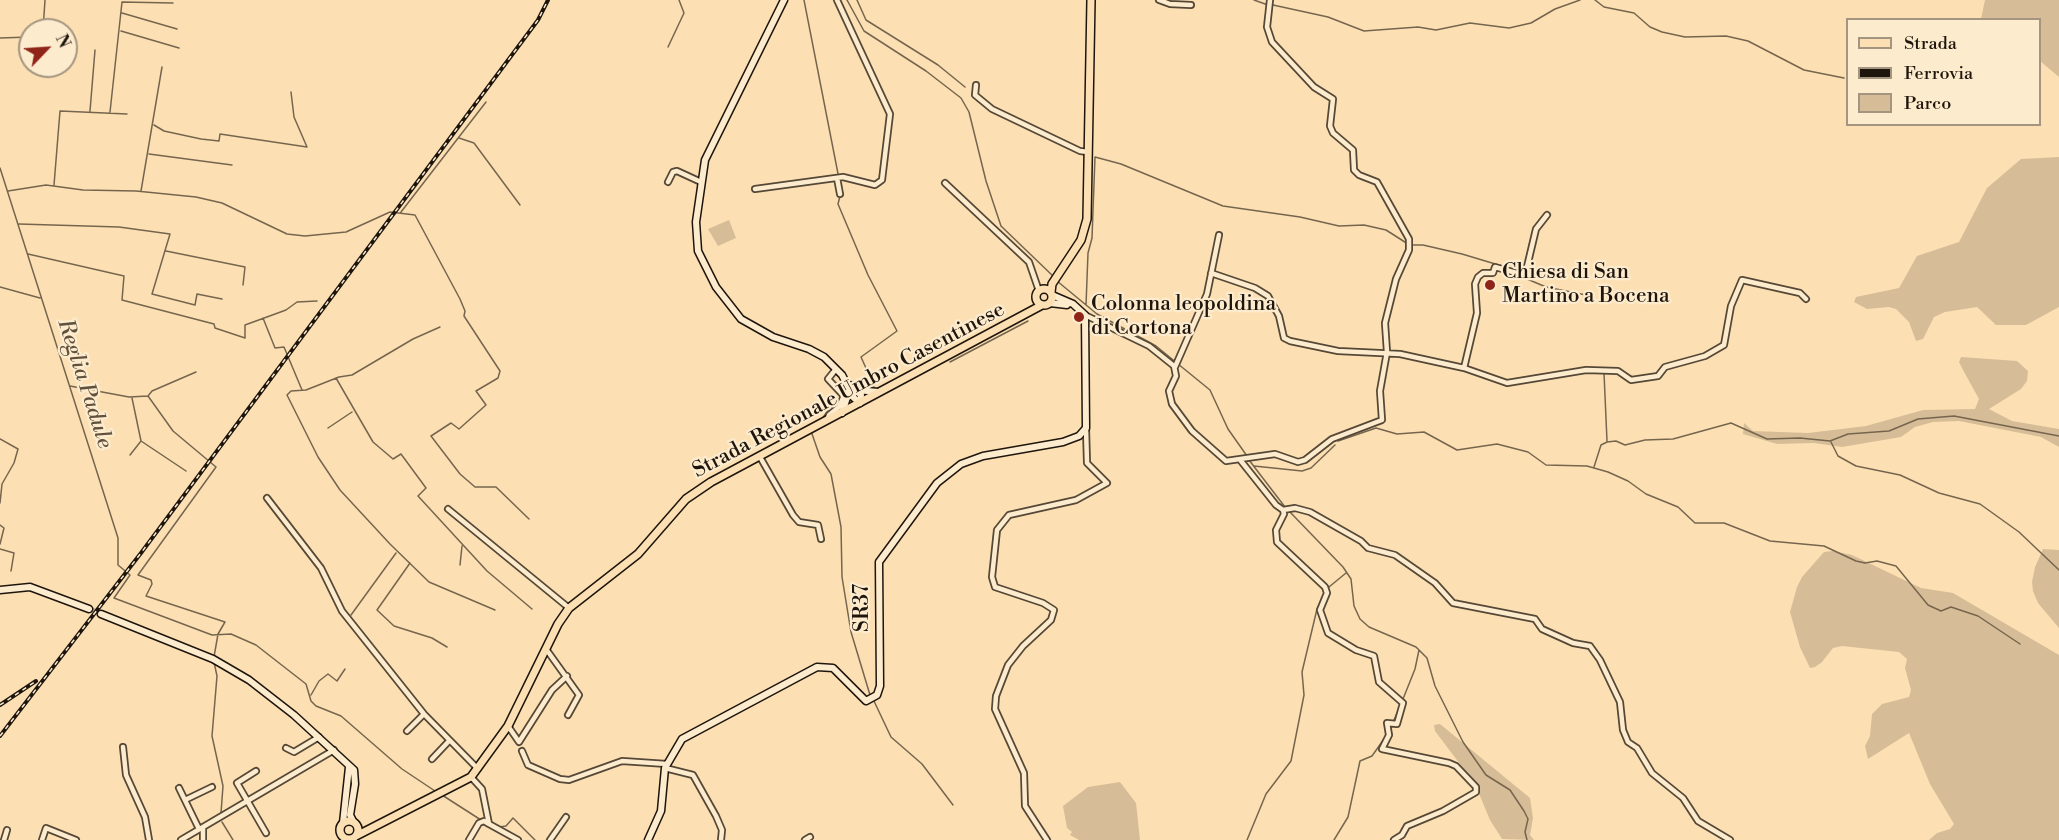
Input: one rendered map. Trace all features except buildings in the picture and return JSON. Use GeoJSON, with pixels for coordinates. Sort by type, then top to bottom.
{"type":"FeatureCollection","features":[{"type":"Feature","properties":{"kind":"main road"},"geometry":{"type":"LineString","coordinates":[[784,0],[711,147],[701,182],[696,230],[698,251],[708,272],[733,311],[755,328],[816,352],[836,369],[851,388],[861,395],[860,403]]}},
{"type":"Feature","properties":{"kind":"main road"},"geometry":{"type":"LineString","coordinates":[[1032,310],[1049,290],[1084,231],[1089,199],[1091,0]]}},
{"type":"Feature","properties":{"kind":"main road"},"geometry":{"type":"LineString","coordinates":[[1049,290],[1059,302],[1083,313],[1086,428]]}},
{"type":"Feature","properties":{"kind":"main road","name":"Strada Regionale Umbro Casentinese"},"geometry":{"type":"LineString","coordinates":[[352,838],[471,777],[509,727],[558,624],[569,608],[638,554],[686,499],[878,392],[1042,305],[1049,290]]}},
{"type":"Feature","properties":{"kind":"main road"},"geometry":{"type":"LineString","coordinates":[[851,388],[878,392]]}},
{"type":"Feature","properties":{"kind":"main road"},"geometry":{"type":"LineString","coordinates":[[841,414],[851,388]]}},
{"type":"Feature","properties":{"kind":"main road","name":"SR37"},"geometry":{"type":"LineString","coordinates":[[648,840],[662,811],[666,766],[682,739],[818,668],[834,668],[861,698],[871,700],[877,695],[880,686],[879,562],[937,483],[961,464],[983,456],[1063,442],[1078,436],[1086,428]]}},
{"type":"Feature","properties":{"kind":"main road"},"geometry":{"type":"LineString","coordinates":[[0,590],[30,587],[89,609]]}},
{"type":"Feature","properties":{"kind":"main road"},"geometry":{"type":"LineString","coordinates":[[101,614],[223,665],[249,680],[319,737],[354,770],[355,784],[350,815],[356,823]]}},
{"type":"Feature","properties":{"kind":"main road"},"geometry":{"type":"LineString","coordinates":[[347,761],[350,772],[340,837],[352,838],[356,823]]}},
{"type":"Feature","properties":{"kind":"main road"},"geometry":{"type":"LineString","coordinates":[[343,823],[356,823],[370,829]]}},
{"type":"Feature","properties":{"kind":"street"},"geometry":{"type":"LineString","coordinates":[[755,189],[837,178],[879,184],[882,180],[890,114],[837,0]]}},
{"type":"Feature","properties":{"kind":"street"},"geometry":{"type":"LineString","coordinates":[[1159,0],[1170,4],[1191,5]]}},
{"type":"Feature","properties":{"kind":"street"},"geometry":{"type":"LineString","coordinates":[[1219,235],[1207,294],[1177,364],[1176,376],[1168,397],[1186,424],[1222,458],[1246,459],[1275,454],[1298,462],[1305,460],[1332,439],[1382,420],[1380,391],[1387,352],[1385,323],[1396,279],[1409,250],[1409,239],[1377,182],[1359,175],[1354,170],[1353,150],[1334,133],[1330,126],[1333,99],[1314,87],[1272,42],[1267,27],[1270,0]]}},
{"type":"Feature","properties":{"kind":"street"},"geometry":{"type":"LineString","coordinates":[[976,85],[975,94],[992,109],[1080,151],[1089,152]]}},
{"type":"Feature","properties":{"kind":"street"},"geometry":{"type":"LineString","coordinates":[[668,182],[673,172],[677,171],[701,182]]}},
{"type":"Feature","properties":{"kind":"street"},"geometry":{"type":"LineString","coordinates":[[837,178],[840,194]]}},
{"type":"Feature","properties":{"kind":"street"},"geometry":{"type":"LineString","coordinates":[[945,183],[1029,262],[1049,290]]}},
{"type":"Feature","properties":{"kind":"street"},"geometry":{"type":"LineString","coordinates":[[1464,368],[1477,313],[1475,284],[1478,277],[1483,273],[1493,273],[1495,267],[1520,274],[1526,271],[1536,229],[1547,214]]}},
{"type":"Feature","properties":{"kind":"street"},"geometry":{"type":"LineString","coordinates":[[1211,273],[1256,288],[1268,296],[1279,316],[1284,338],[1290,341],[1338,351],[1387,352],[1464,368],[1507,383],[1586,370],[1618,371],[1630,380],[1658,376],[1665,367],[1706,356],[1724,345],[1731,306],[1742,280],[1800,293],[1806,299]]}},
{"type":"Feature","properties":{"kind":"street"},"geometry":{"type":"LineString","coordinates":[[1083,313],[1149,346],[1177,364]]}},
{"type":"Feature","properties":{"kind":"street"},"geometry":{"type":"LineString","coordinates":[[828,421],[829,415],[839,407],[843,398],[843,395],[828,379],[836,369]]}},
{"type":"Feature","properties":{"kind":"street"},"geometry":{"type":"LineString","coordinates":[[1047,840],[1025,806],[1024,773],[995,709],[996,696],[1008,665],[1023,646],[1051,620],[1054,610],[1043,603],[995,587],[992,578],[997,530],[1009,515],[1076,500],[1107,483],[1087,463],[1086,428]]}},
{"type":"Feature","properties":{"kind":"street"},"geometry":{"type":"LineString","coordinates":[[760,457],[793,515],[799,522],[818,525],[821,539]]}},
{"type":"Feature","properties":{"kind":"street"},"geometry":{"type":"LineString","coordinates":[[1246,459],[1276,505],[1283,510],[1295,508],[1310,512],[1368,548],[1395,555],[1435,583],[1453,603],[1531,617],[1537,620],[1542,629],[1574,643],[1590,646],[1600,660],[1620,702],[1623,730],[1628,742],[1637,748],[1652,773],[1683,798],[1698,821],[1730,840]]}},
{"type":"Feature","properties":{"kind":"street"},"geometry":{"type":"LineString","coordinates":[[267,498],[321,568],[342,611],[424,714],[478,769]]}},
{"type":"Feature","properties":{"kind":"street"},"geometry":{"type":"LineString","coordinates":[[448,509],[569,608]]}},
{"type":"Feature","properties":{"kind":"street"},"geometry":{"type":"LineString","coordinates":[[1283,510],[1284,514],[1276,531],[1277,542],[1325,587],[1327,593],[1321,606],[1321,615],[1328,633],[1347,645],[1374,656],[1379,682],[1403,703],[1397,724],[1387,723],[1389,735],[1382,749],[1449,763],[1456,766],[1476,787],[1476,792],[1443,811],[1407,826],[1394,840]]}},
{"type":"Feature","properties":{"kind":"street"},"geometry":{"type":"LineString","coordinates":[[546,650],[579,695],[568,715]]}},
{"type":"Feature","properties":{"kind":"street"},"geometry":{"type":"LineString","coordinates":[[509,727],[519,742],[552,690],[567,676]]}},
{"type":"Feature","properties":{"kind":"street"},"geometry":{"type":"LineString","coordinates":[[407,731],[424,714]]}},
{"type":"Feature","properties":{"kind":"street"},"geometry":{"type":"LineString","coordinates":[[286,748],[294,752],[319,737]]}},
{"type":"Feature","properties":{"kind":"street"},"geometry":{"type":"LineString","coordinates":[[432,759],[449,741]]}},
{"type":"Feature","properties":{"kind":"street"},"geometry":{"type":"LineString","coordinates":[[123,747],[126,774],[145,817],[149,840]]}},
{"type":"Feature","properties":{"kind":"street"},"geometry":{"type":"LineString","coordinates":[[181,840],[334,750]]}},
{"type":"Feature","properties":{"kind":"street"},"geometry":{"type":"LineString","coordinates":[[522,751],[528,765],[560,779],[569,780],[622,761],[666,766],[693,776],[719,823],[721,840]]}},
{"type":"Feature","properties":{"kind":"street"},"geometry":{"type":"LineString","coordinates":[[256,771],[237,783],[266,833]]}},
{"type":"Feature","properties":{"kind":"street"},"geometry":{"type":"LineString","coordinates":[[471,777],[482,789],[489,824]]}},
{"type":"Feature","properties":{"kind":"street"},"geometry":{"type":"LineString","coordinates":[[185,800],[212,787]]}},
{"type":"Feature","properties":{"kind":"street"},"geometry":{"type":"LineString","coordinates":[[179,788],[201,828],[203,840]]}},
{"type":"Feature","properties":{"kind":"street"},"geometry":{"type":"LineString","coordinates":[[550,840],[566,818]]}},
{"type":"Feature","properties":{"kind":"street"},"geometry":{"type":"LineString","coordinates":[[469,840],[479,823],[484,821],[518,840]]}},
{"type":"Feature","properties":{"kind":"street"},"geometry":{"type":"LineString","coordinates":[[42,840],[46,828],[76,840]]}},
{"type":"Feature","properties":{"kind":"street"},"geometry":{"type":"LineString","coordinates":[[4,840],[6,830]]}},
{"type":"Feature","properties":{"kind":"green space"},"geometry":{"type":"Polygon","coordinates":[[[1985,0],[2059,0],[2059,77],[2041,62],[2041,18],[1981,18],[1985,0]]]}},
{"type":"Feature","properties":{"kind":"green space"},"geometry":{"type":"Polygon","coordinates":[[[2059,157],[2059,307],[2026,325],[1996,325],[1977,307],[1945,312],[1934,317],[1923,339],[1916,341],[1909,322],[1896,309],[1889,307],[1867,309],[1854,302],[1856,297],[1899,288],[1917,256],[1959,242],[1987,188],[2021,159],[2059,157]]]}},
{"type":"Feature","properties":{"kind":"green space"},"geometry":{"type":"Polygon","coordinates":[[[729,220],[736,238],[718,246],[708,229],[729,220]]]}},
{"type":"Feature","properties":{"kind":"green space"},"geometry":{"type":"Polygon","coordinates":[[[1961,357],[2017,361],[2028,371],[2027,381],[2021,389],[1989,409],[2012,421],[2059,429],[2059,447],[2041,437],[1959,421],[1933,422],[1915,427],[1901,437],[1842,447],[1814,443],[1777,444],[1743,434],[1744,423],[1753,431],[1808,433],[1866,426],[1923,410],[1975,409],[1979,399],[1959,362],[1961,357]]]}},
{"type":"Feature","properties":{"kind":"green space"},"geometry":{"type":"Polygon","coordinates":[[[2043,549],[2059,550],[2059,628],[2038,603],[2033,591],[2035,567],[2043,549]]]}},
{"type":"Feature","properties":{"kind":"green space"},"geometry":{"type":"Polygon","coordinates":[[[1833,551],[1852,555],[1921,588],[1953,593],[2059,655],[2059,840],[1929,840],[1937,833],[1950,829],[1954,824],[1930,784],[1909,733],[1868,759],[1865,746],[1870,736],[1872,714],[1882,704],[1909,697],[1911,690],[1905,668],[1907,659],[1899,652],[1842,646],[1833,648],[1822,662],[1810,668],[1800,647],[1790,612],[1797,587],[1802,577],[1824,552],[1833,551]]]}},
{"type":"Feature","properties":{"kind":"green space"},"geometry":{"type":"Polygon","coordinates":[[[1440,724],[1530,798],[1533,818],[1530,835],[1534,840],[1502,839],[1490,820],[1475,784],[1435,731],[1434,725],[1440,724]]]}},
{"type":"Feature","properties":{"kind":"green space"},"geometry":{"type":"Polygon","coordinates":[[[1120,782],[1136,803],[1140,840],[1079,840],[1070,835],[1072,832],[1067,828],[1063,806],[1088,787],[1120,782]]]}},
{"type":"Feature","properties":{"kind":"waterway"},"geometry":{"type":"LineString","coordinates":[[44,18],[45,0]]}},
{"type":"Feature","properties":{"kind":"waterway"},"geometry":{"type":"LineString","coordinates":[[668,47],[684,13],[679,0]]}},
{"type":"Feature","properties":{"kind":"waterway"},"geometry":{"type":"LineString","coordinates":[[804,0],[841,189]]}},
{"type":"Feature","properties":{"kind":"waterway"},"geometry":{"type":"LineString","coordinates":[[847,0],[864,31],[926,71],[961,98],[969,112],[986,181],[1001,226],[1054,277]]}},
{"type":"Feature","properties":{"kind":"waterway"},"geometry":{"type":"LineString","coordinates":[[857,0],[866,20],[938,65],[965,87]]}},
{"type":"Feature","properties":{"kind":"waterway"},"geometry":{"type":"LineString","coordinates":[[1254,0],[1268,5]]}},
{"type":"Feature","properties":{"kind":"waterway"},"geometry":{"type":"LineString","coordinates":[[1273,5],[1328,17],[1364,31],[1418,27],[1436,30],[1470,23],[1509,28],[1531,23],[1555,9],[1580,0]]}},
{"type":"Feature","properties":{"kind":"waterway"},"geometry":{"type":"LineString","coordinates":[[1595,0],[1604,7],[1634,13],[1650,27],[1662,32],[1685,37],[1726,36],[1748,41],[1804,70],[1844,78]]}},
{"type":"Feature","properties":{"kind":"waterway"},"geometry":{"type":"LineString","coordinates":[[110,112],[122,2],[173,3]]}},
{"type":"Feature","properties":{"kind":"waterway"},"geometry":{"type":"LineString","coordinates":[[122,13],[177,29]]}},
{"type":"Feature","properties":{"kind":"waterway"},"geometry":{"type":"LineString","coordinates":[[121,31],[179,48]]}},
{"type":"Feature","properties":{"kind":"waterway"},"geometry":{"type":"LineString","coordinates":[[0,38],[18,37]]}},
{"type":"Feature","properties":{"kind":"waterway"},"geometry":{"type":"LineString","coordinates":[[90,111],[95,50]]}},
{"type":"Feature","properties":{"kind":"waterway"},"geometry":{"type":"LineString","coordinates":[[141,191],[162,67]]}},
{"type":"Feature","properties":{"kind":"waterway"},"geometry":{"type":"LineString","coordinates":[[154,125],[164,131],[201,139],[219,141],[220,134],[307,147],[294,117],[291,92]]}},
{"type":"Feature","properties":{"kind":"waterway"},"geometry":{"type":"LineString","coordinates":[[401,212],[486,102]]}},
{"type":"Feature","properties":{"kind":"waterway"},"geometry":{"type":"LineString","coordinates":[[54,185],[60,111],[127,114]]}},
{"type":"Feature","properties":{"kind":"waterway"},"geometry":{"type":"LineString","coordinates":[[459,138],[474,143],[520,205]]}},
{"type":"Feature","properties":{"kind":"waterway"},"geometry":{"type":"LineString","coordinates":[[149,154],[232,165]]}},
{"type":"Feature","properties":{"kind":"waterway"},"geometry":{"type":"LineString","coordinates":[[1086,305],[1088,253],[1092,238],[1095,157],[1121,164],[1223,206],[1300,217],[1339,226],[1364,225],[1386,230],[1408,244]]}},
{"type":"Feature","properties":{"kind":"waterway","name":"Reglia Padule"},"geometry":{"type":"LineString","coordinates":[[0,168],[118,538],[118,565],[130,575],[114,598],[212,635],[231,634],[256,645],[306,684],[311,701],[316,706],[341,716],[402,769],[435,791]]}},
{"type":"Feature","properties":{"kind":"waterway"},"geometry":{"type":"LineString","coordinates":[[8,191],[46,185],[83,190],[136,191],[196,197],[222,203],[287,234],[305,236],[346,232],[390,212],[415,215],[460,299],[465,311],[464,316],[500,371],[498,378],[476,391],[486,405],[459,429],[451,423],[431,436],[460,474],[475,487],[496,487],[529,519]]}},
{"type":"Feature","properties":{"kind":"waterway"},"geometry":{"type":"LineString","coordinates":[[840,196],[838,204],[868,275],[897,331],[861,357],[874,386],[869,388]]}},
{"type":"Feature","properties":{"kind":"waterway"},"geometry":{"type":"LineString","coordinates":[[19,224],[119,227],[170,234],[152,294],[195,305],[197,294],[222,299]]}},
{"type":"Feature","properties":{"kind":"waterway"},"geometry":{"type":"LineString","coordinates":[[1413,245],[1423,245],[1462,254],[1512,269]]}},
{"type":"Feature","properties":{"kind":"waterway"},"geometry":{"type":"LineString","coordinates":[[166,251],[245,267],[243,285]]}},
{"type":"Feature","properties":{"kind":"waterway"},"geometry":{"type":"LineString","coordinates":[[28,254],[124,276],[122,300],[214,324],[215,328],[245,338],[245,325],[286,310],[297,302],[317,301]]}},
{"type":"Feature","properties":{"kind":"waterway"},"geometry":{"type":"LineString","coordinates":[[1520,276],[1546,287],[1591,296]]}},
{"type":"Feature","properties":{"kind":"waterway"},"geometry":{"type":"LineString","coordinates":[[1057,281],[1097,314],[1156,346],[1210,390],[1228,429],[1247,456]]}},
{"type":"Feature","properties":{"kind":"waterway"},"geometry":{"type":"LineString","coordinates":[[0,287],[40,298]]}},
{"type":"Feature","properties":{"kind":"waterway"},"geometry":{"type":"LineString","coordinates":[[263,318],[275,348],[284,347],[302,390]]}},
{"type":"Feature","properties":{"kind":"waterway"},"geometry":{"type":"LineString","coordinates":[[950,362],[1028,321]]}},
{"type":"Feature","properties":{"kind":"waterway"},"geometry":{"type":"LineString","coordinates":[[440,327],[413,339],[352,375],[339,377],[306,390],[291,391],[287,395],[318,457],[340,490],[390,544],[429,582],[495,610]]}},
{"type":"Feature","properties":{"kind":"waterway"},"geometry":{"type":"LineString","coordinates":[[70,386],[129,397],[148,396],[152,391],[196,372]]}},
{"type":"Feature","properties":{"kind":"waterway"},"geometry":{"type":"LineString","coordinates":[[1604,373],[1607,441]]}},
{"type":"Feature","properties":{"kind":"waterway"},"geometry":{"type":"LineString","coordinates":[[336,378],[373,442],[393,459],[401,454],[426,488],[418,496],[487,571],[532,609]]}},
{"type":"Feature","properties":{"kind":"waterway"},"geometry":{"type":"LineString","coordinates":[[148,396],[173,431],[216,467],[138,575],[151,580],[152,584],[146,596],[225,622],[218,634],[214,657]]}},
{"type":"Feature","properties":{"kind":"waterway"},"geometry":{"type":"LineString","coordinates":[[132,398],[141,441],[186,471]]}},
{"type":"Feature","properties":{"kind":"waterway"},"geometry":{"type":"LineString","coordinates":[[822,419],[829,409],[838,404]]}},
{"type":"Feature","properties":{"kind":"waterway"},"geometry":{"type":"LineString","coordinates":[[328,428],[352,412]]}},
{"type":"Feature","properties":{"kind":"waterway"},"geometry":{"type":"LineString","coordinates":[[1594,467],[1601,445],[1607,442],[1616,441],[1625,445],[1645,440],[1673,439],[1731,423],[1767,439],[1800,438],[1830,441],[1848,434],[1889,431],[1918,419],[1954,416],[2059,436]]}},
{"type":"Feature","properties":{"kind":"waterway"},"geometry":{"type":"LineString","coordinates":[[1338,441],[1376,428],[1397,434],[1424,432],[1457,450],[1497,444],[1528,452],[1546,465],[1587,466],[1608,472],[1628,481],[1646,494],[1678,507],[1695,523],[1724,523],[1770,541],[1824,546],[1856,561],[1865,563],[1877,561],[1896,566],[1928,605],[1941,611],[1951,607],[1978,616],[2020,644]]}},
{"type":"Feature","properties":{"kind":"waterway"},"geometry":{"type":"LineString","coordinates":[[811,431],[820,457],[831,474],[841,527],[842,577],[851,632],[870,695]]}},
{"type":"Feature","properties":{"kind":"waterway"},"geometry":{"type":"LineString","coordinates":[[0,439],[18,449],[14,463],[2,484],[0,503]]}},
{"type":"Feature","properties":{"kind":"waterway"},"geometry":{"type":"LineString","coordinates":[[130,455],[141,441]]}},
{"type":"Feature","properties":{"kind":"waterway"},"geometry":{"type":"LineString","coordinates":[[1831,442],[1838,456],[1856,466],[1900,475],[1939,493],[1980,504],[2019,532],[2059,570]]}},
{"type":"Feature","properties":{"kind":"waterway"},"geometry":{"type":"LineString","coordinates":[[1254,466],[1302,471],[1311,468],[1335,445]]}},
{"type":"Feature","properties":{"kind":"waterway"},"geometry":{"type":"LineString","coordinates":[[1249,460],[1285,507]]}},
{"type":"Feature","properties":{"kind":"waterway"},"geometry":{"type":"LineString","coordinates":[[1289,511],[1343,567],[1351,579],[1354,606],[1360,619],[1369,627],[1416,647],[1427,658],[1435,686],[1463,742],[1486,775],[1510,790],[1524,811],[1528,819],[1525,832],[1527,840]]}},
{"type":"Feature","properties":{"kind":"waterway"},"geometry":{"type":"LineString","coordinates":[[0,525],[4,528],[0,544]]}},
{"type":"Feature","properties":{"kind":"waterway"},"geometry":{"type":"LineString","coordinates":[[460,565],[462,546]]}},
{"type":"Feature","properties":{"kind":"waterway"},"geometry":{"type":"LineString","coordinates":[[0,549],[14,553],[11,571]]}},
{"type":"Feature","properties":{"kind":"waterway"},"geometry":{"type":"LineString","coordinates":[[351,615],[396,553]]}},
{"type":"Feature","properties":{"kind":"waterway"},"geometry":{"type":"LineString","coordinates":[[410,563],[377,610],[394,626],[432,638],[447,647]]}},
{"type":"Feature","properties":{"kind":"waterway"},"geometry":{"type":"LineString","coordinates":[[1329,587],[1346,573]]}},
{"type":"Feature","properties":{"kind":"waterway"},"geometry":{"type":"LineString","coordinates":[[1247,840],[1266,794],[1291,761],[1304,695],[1302,672],[1317,609],[1323,598]]}},
{"type":"Feature","properties":{"kind":"waterway"},"geometry":{"type":"LineString","coordinates":[[1403,699],[1415,669],[1419,650]]}},
{"type":"Feature","properties":{"kind":"waterway"},"geometry":{"type":"LineString","coordinates":[[214,662],[217,676],[212,736],[223,786],[221,813]]}},
{"type":"Feature","properties":{"kind":"waterway"},"geometry":{"type":"LineString","coordinates":[[311,695],[319,681],[328,674],[337,681],[345,669]]}},
{"type":"Feature","properties":{"kind":"waterway"},"geometry":{"type":"LineString","coordinates":[[873,699],[891,737],[922,764],[953,805]]}},
{"type":"Feature","properties":{"kind":"waterway"},"geometry":{"type":"LineString","coordinates":[[1393,722],[1400,707]]}},
{"type":"Feature","properties":{"kind":"waterway"},"geometry":{"type":"LineString","coordinates":[[1334,840],[1348,817],[1360,761],[1372,756],[1384,739]]}},
{"type":"Feature","properties":{"kind":"waterway"},"geometry":{"type":"LineString","coordinates":[[442,795],[481,820]]}},
{"type":"Feature","properties":{"kind":"waterway"},"geometry":{"type":"LineString","coordinates":[[499,827],[506,826],[513,818],[535,840]]}},
{"type":"Feature","properties":{"kind":"waterway"},"geometry":{"type":"LineString","coordinates":[[222,822],[233,840]]}},
{"type":"Feature","properties":{"kind":"tunnel"},"geometry":{"type":"LineString","coordinates":[[89,609],[101,614]]}},
{"type":"Feature","properties":{"kind":"railway"},"geometry":{"type":"LineString","coordinates":[[0,736],[141,553],[538,20],[548,0]]}},
{"type":"Feature","properties":{"kind":"railway"},"geometry":{"type":"LineString","coordinates":[[0,705],[36,681]]}},
{"type":"Feature","properties":{"kind":"place","name":"Chiesa di San Martino a Bocena"},"geometry":{"type":"Point","coordinates":[1490,285]}},
{"type":"Feature","properties":{"kind":"place","name":"Colonna leopoldina di Cortona"},"geometry":{"type":"Point","coordinates":[1079,317]}}]}
